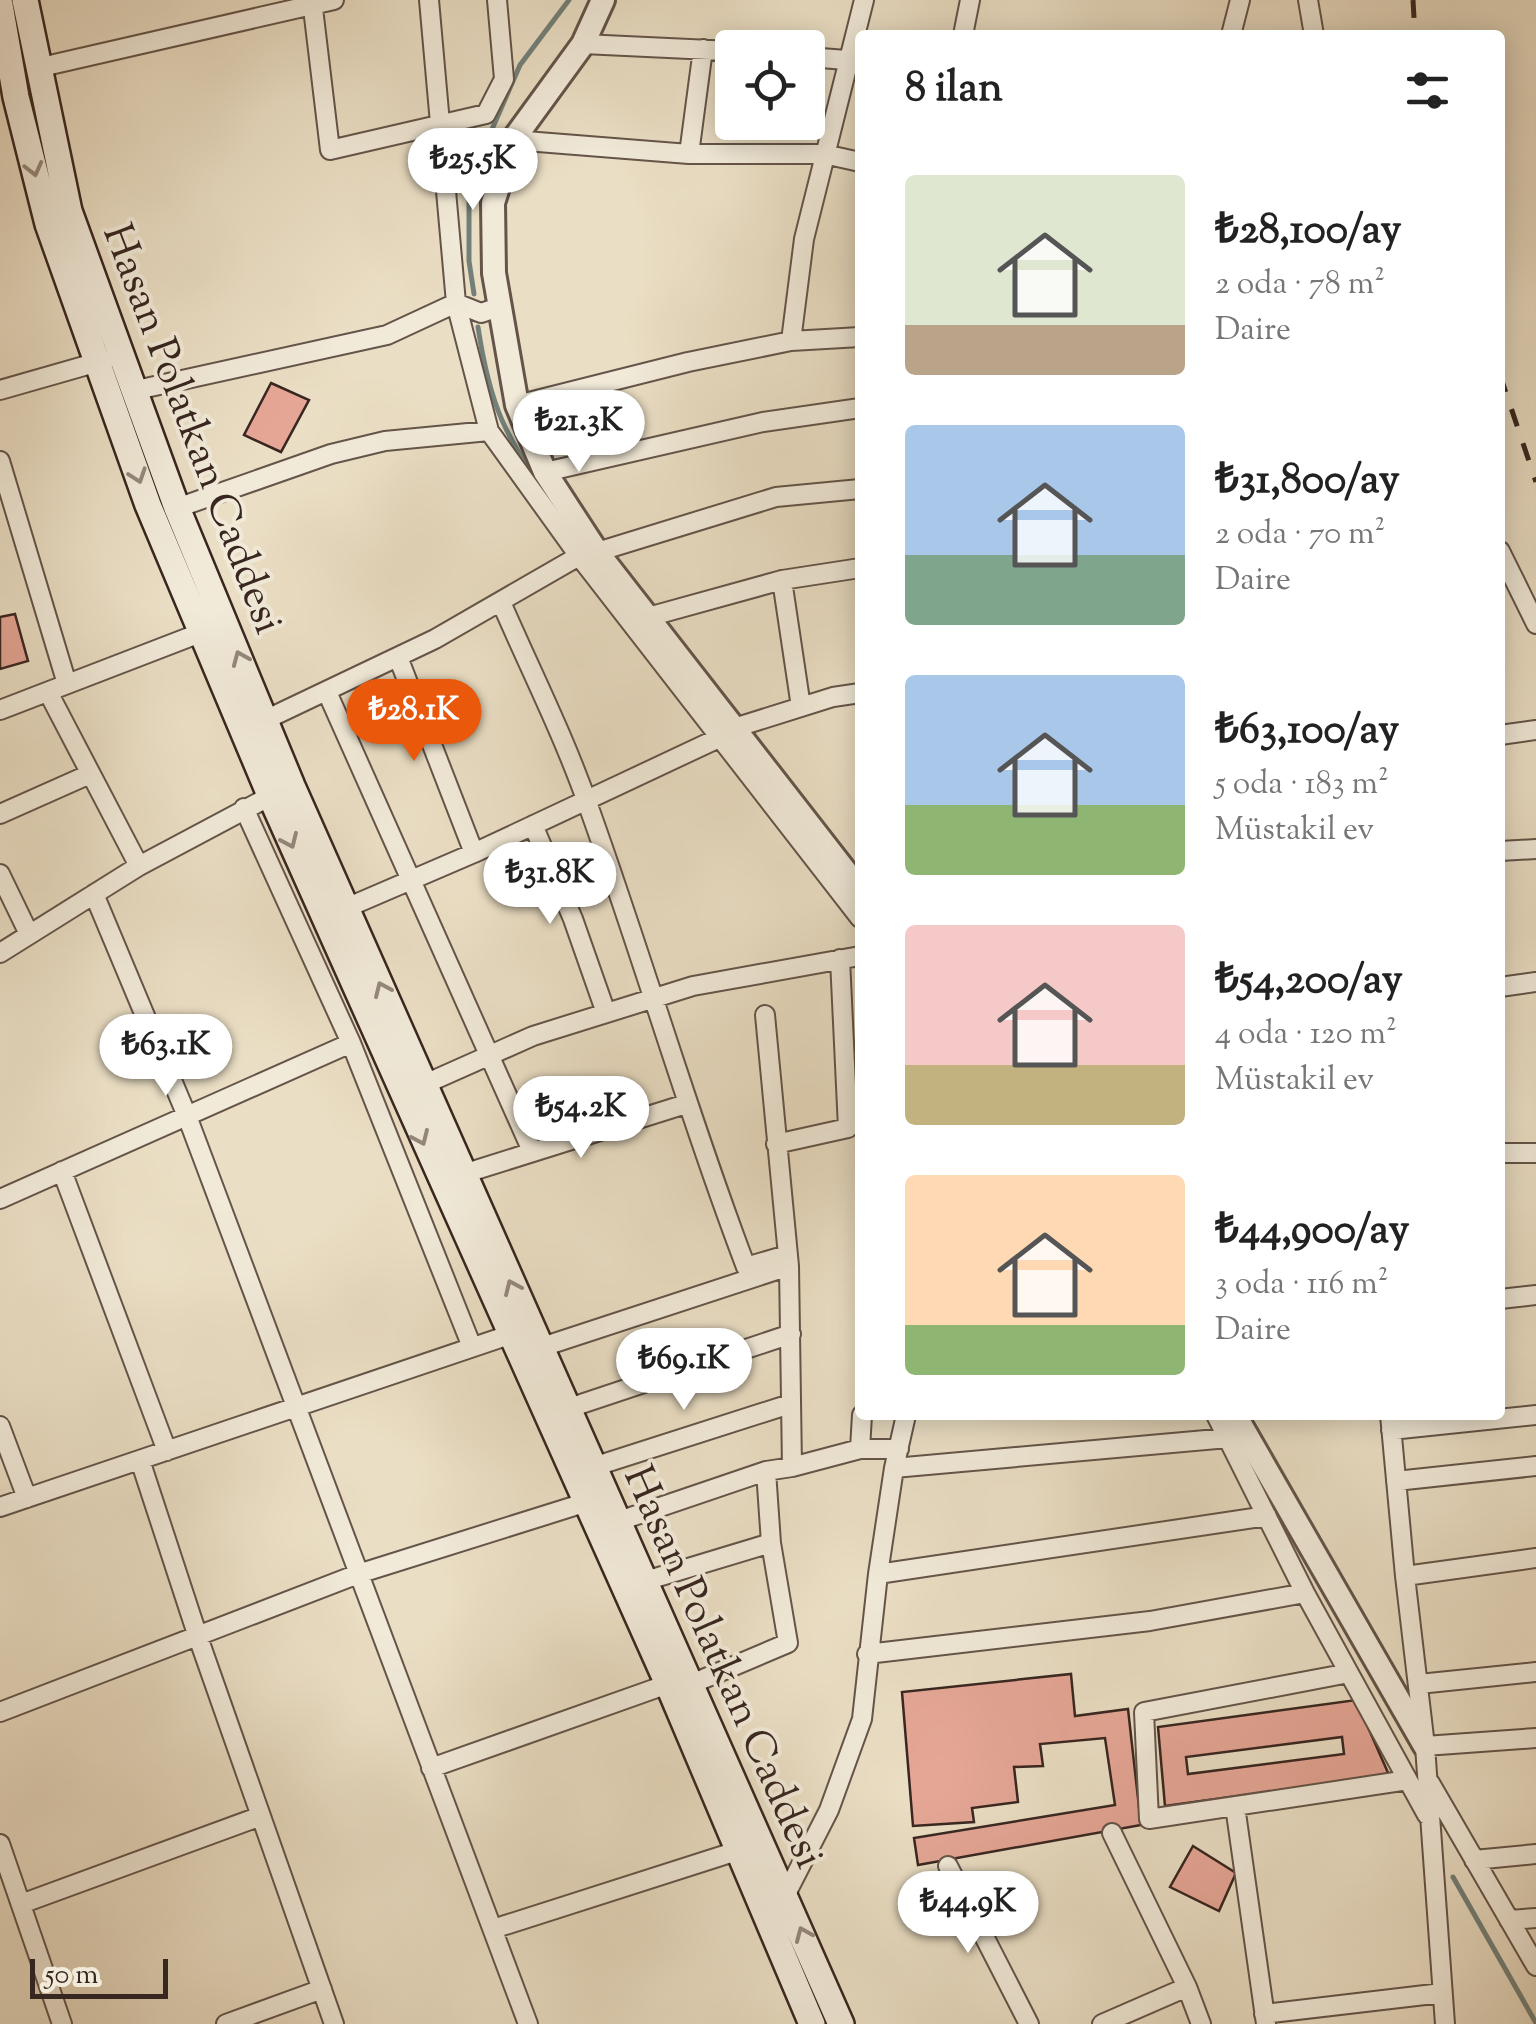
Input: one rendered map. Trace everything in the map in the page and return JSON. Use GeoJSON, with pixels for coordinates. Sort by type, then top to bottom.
{"type":"FeatureCollection","features":[{"type":"Feature","properties":{"kind":"main road","name":"Hasan Polatkan Caddesi"},"geometry":{"type":"LineString","coordinates":[[25,0],[69,211],[148,505],[200,633],[346,908],[645,1582],[678,1685],[740,1850],[812,2024]]}},
{"type":"Feature","properties":{"kind":"main road","name":"Hasan Polatkan Caddesi"},"geometry":{"type":"LineString","coordinates":[[0,5],[8,99],[48,224],[110,359],[132,391],[265,720],[281,791],[464,1234],[584,1502],[786,1894],[841,2024]]}},
{"type":"Feature","properties":{"kind":"street"},"geometry":{"type":"LineString","coordinates":[[37,68],[334,0]]}},
{"type":"Feature","properties":{"kind":"street"},"geometry":{"type":"LineString","coordinates":[[429,0],[456,303],[489,431],[728,732],[855,884]]}},
{"type":"Feature","properties":{"kind":"street"},"geometry":{"type":"LineString","coordinates":[[312,2],[330,150],[486,114],[504,78],[497,0]]}},
{"type":"Feature","properties":{"kind":"street"},"geometry":{"type":"LineString","coordinates":[[583,44],[603,0]]}},
{"type":"Feature","properties":{"kind":"street"},"geometry":{"type":"LineString","coordinates":[[618,0],[513,140],[493,203],[494,272],[517,405],[588,554],[648,617],[855,911]]}},
{"type":"Feature","properties":{"kind":"street"},"geometry":{"type":"LineString","coordinates":[[791,341],[804,238],[864,0]]}},
{"type":"Feature","properties":{"kind":"street"},"geometry":{"type":"LineString","coordinates":[[964,30],[970,0]]}},
{"type":"Feature","properties":{"kind":"street"},"geometry":{"type":"LineString","coordinates":[[1232,30],[1240,0]]}},
{"type":"Feature","properties":{"kind":"street"},"geometry":{"type":"LineString","coordinates":[[1308,0],[1313,30]]}},
{"type":"Feature","properties":{"kind":"street"},"geometry":{"type":"LineString","coordinates":[[583,44],[715,50]]}},
{"type":"Feature","properties":{"kind":"street"},"geometry":{"type":"LineString","coordinates":[[689,154],[703,49]]}},
{"type":"Feature","properties":{"kind":"street"},"geometry":{"type":"LineString","coordinates":[[825,58],[846,60]]}},
{"type":"Feature","properties":{"kind":"street"},"geometry":{"type":"LineString","coordinates":[[513,140],[689,154],[824,154],[855,161]]}},
{"type":"Feature","properties":{"kind":"street"},"geometry":{"type":"LineString","coordinates":[[132,391],[387,335],[456,303],[481,312],[500,306]]}},
{"type":"Feature","properties":{"kind":"street"},"geometry":{"type":"LineString","coordinates":[[517,405],[791,341],[855,337]]}},
{"type":"Feature","properties":{"kind":"street"},"geometry":{"type":"LineString","coordinates":[[0,390],[110,359]]}},
{"type":"Feature","properties":{"kind":"street"},"geometry":{"type":"LineString","coordinates":[[546,472],[763,422],[855,409]]}},
{"type":"Feature","properties":{"kind":"street"},"geometry":{"type":"LineString","coordinates":[[177,508],[331,454],[385,441],[489,431]]}},
{"type":"Feature","properties":{"kind":"street"},"geometry":{"type":"LineString","coordinates":[[0,461],[67,684]]}},
{"type":"Feature","properties":{"kind":"street"},"geometry":{"type":"LineString","coordinates":[[265,720],[398,657],[588,554],[776,497],[855,489]]}},
{"type":"Feature","properties":{"kind":"street"},"geometry":{"type":"LineString","coordinates":[[1505,561],[1536,624]]}},
{"type":"Feature","properties":{"kind":"street"},"geometry":{"type":"LineString","coordinates":[[648,617],[782,580],[855,569]]}},
{"type":"Feature","properties":{"kind":"street"},"geometry":{"type":"LineString","coordinates":[[782,580],[801,707]]}},
{"type":"Feature","properties":{"kind":"street"},"geometry":{"type":"LineString","coordinates":[[502,602],[587,800],[686,1104],[746,1266],[788,1261]]}},
{"type":"Feature","properties":{"kind":"street"},"geometry":{"type":"LineString","coordinates":[[0,710],[200,633]]}},
{"type":"Feature","properties":{"kind":"street"},"geometry":{"type":"LineString","coordinates":[[398,657],[474,853]]}},
{"type":"Feature","properties":{"kind":"street"},"geometry":{"type":"LineString","coordinates":[[48,692],[138,866]]}},
{"type":"Feature","properties":{"kind":"street"},"geometry":{"type":"LineString","coordinates":[[326,692],[532,1151]]}},
{"type":"Feature","properties":{"kind":"street"},"geometry":{"type":"LineString","coordinates":[[346,908],[474,853],[728,732],[833,697],[855,694]]}},
{"type":"Feature","properties":{"kind":"street"},"geometry":{"type":"LineString","coordinates":[[1505,733],[1536,730]]}},
{"type":"Feature","properties":{"kind":"street"},"geometry":{"type":"LineString","coordinates":[[0,814],[90,774]]}},
{"type":"Feature","properties":{"kind":"street"},"geometry":{"type":"LineString","coordinates":[[0,954],[138,866],[281,791]]}},
{"type":"Feature","properties":{"kind":"street"},"geometry":{"type":"LineString","coordinates":[[244,808],[351,1042],[472,1347]]}},
{"type":"Feature","properties":{"kind":"street"},"geometry":{"type":"LineString","coordinates":[[533,825],[573,919],[606,1014]]}},
{"type":"Feature","properties":{"kind":"street"},"geometry":{"type":"LineString","coordinates":[[1505,851],[1536,849]]}},
{"type":"Feature","properties":{"kind":"street"},"geometry":{"type":"LineString","coordinates":[[0,874],[29,934]]}},
{"type":"Feature","properties":{"kind":"street"},"geometry":{"type":"LineString","coordinates":[[94,894],[186,1116],[528,2024]]}},
{"type":"Feature","properties":{"kind":"street"},"geometry":{"type":"LineString","coordinates":[[425,1084],[533,1036],[693,986],[855,957]]}},
{"type":"Feature","properties":{"kind":"street"},"geometry":{"type":"LineString","coordinates":[[776,1144],[854,1127],[840,959]]}},
{"type":"Feature","properties":{"kind":"street"},"geometry":{"type":"LineString","coordinates":[[1505,986],[1536,982]]}},
{"type":"Feature","properties":{"kind":"street"},"geometry":{"type":"LineString","coordinates":[[766,1015],[788,1261],[792,1468]]}},
{"type":"Feature","properties":{"kind":"street"},"geometry":{"type":"LineString","coordinates":[[0,1199],[351,1042]]}},
{"type":"Feature","properties":{"kind":"street"},"geometry":{"type":"LineString","coordinates":[[463,1174],[686,1104]]}},
{"type":"Feature","properties":{"kind":"street"},"geometry":{"type":"LineString","coordinates":[[1505,1154],[1536,1153]]}},
{"type":"Feature","properties":{"kind":"street"},"geometry":{"type":"LineString","coordinates":[[62,1172],[166,1451]]}},
{"type":"Feature","properties":{"kind":"street"},"geometry":{"type":"LineString","coordinates":[[539,1348],[788,1261]]}},
{"type":"Feature","properties":{"kind":"street"},"geometry":{"type":"LineString","coordinates":[[1505,1298],[1536,1295]]}},
{"type":"Feature","properties":{"kind":"street"},"geometry":{"type":"LineString","coordinates":[[0,1507],[512,1334]]}},
{"type":"Feature","properties":{"kind":"street"},"geometry":{"type":"LineString","coordinates":[[566,1408],[791,1334]]}},
{"type":"Feature","properties":{"kind":"street"},"geometry":{"type":"LineString","coordinates":[[593,1467],[790,1404]]}},
{"type":"Feature","properties":{"kind":"street"},"geometry":{"type":"LineString","coordinates":[[1505,1417],[1536,1416]]}},
{"type":"Feature","properties":{"kind":"street"},"geometry":{"type":"LineString","coordinates":[[860,1449],[862,1420]]}},
{"type":"Feature","properties":{"kind":"street"},"geometry":{"type":"LineString","coordinates":[[786,1894],[829,1810],[862,1719],[878,1574],[905,1420]]}},
{"type":"Feature","properties":{"kind":"street"},"geometry":{"type":"LineString","coordinates":[[1219,1420],[1349,1674],[1474,1860],[1536,1966]]}},
{"type":"Feature","properties":{"kind":"street"},"geometry":{"type":"LineString","coordinates":[[1238,1420],[1425,1746]]}},
{"type":"Feature","properties":{"kind":"street"},"geometry":{"type":"LineString","coordinates":[[1445,2024],[1430,1820],[1417,1780],[1425,1746],[1404,1576],[1391,1423],[1453,1420]]}},
{"type":"Feature","properties":{"kind":"street"},"geometry":{"type":"LineString","coordinates":[[0,1426],[27,1498]]}},
{"type":"Feature","properties":{"kind":"street"},"geometry":{"type":"LineString","coordinates":[[894,1468],[1228,1438]]}},
{"type":"Feature","properties":{"kind":"street"},"geometry":{"type":"LineString","coordinates":[[616,1522],[766,1470],[792,1468],[860,1449],[898,1449]]}},
{"type":"Feature","properties":{"kind":"street"},"geometry":{"type":"LineString","coordinates":[[140,1460],[334,2024]]}},
{"type":"Feature","properties":{"kind":"street"},"geometry":{"type":"LineString","coordinates":[[1396,1481],[1536,1466]]}},
{"type":"Feature","properties":{"kind":"street"},"geometry":{"type":"LineString","coordinates":[[431,1768],[678,1685],[788,1643],[771,1543],[766,1470]]}},
{"type":"Feature","properties":{"kind":"street"},"geometry":{"type":"LineString","coordinates":[[0,1712],[358,1574],[584,1502]]}},
{"type":"Feature","properties":{"kind":"street"},"geometry":{"type":"LineString","coordinates":[[878,1574],[1267,1516]]}},
{"type":"Feature","properties":{"kind":"street"},"geometry":{"type":"LineString","coordinates":[[645,1582],[771,1543]]}},
{"type":"Feature","properties":{"kind":"street"},"geometry":{"type":"LineString","coordinates":[[1404,1576],[1536,1558]]}},
{"type":"Feature","properties":{"kind":"street"},"geometry":{"type":"LineString","coordinates":[[867,1654],[1150,1622],[1306,1593]]}},
{"type":"Feature","properties":{"kind":"street"},"geometry":{"type":"LineString","coordinates":[[1419,1684],[1536,1672]]}},
{"type":"Feature","properties":{"kind":"street"},"geometry":{"type":"LineString","coordinates":[[1349,1674],[1144,1712],[1149,1819],[1417,1780]]}},
{"type":"Feature","properties":{"kind":"street"},"geometry":{"type":"LineString","coordinates":[[1425,1746],[1536,1738]]}},
{"type":"Feature","properties":{"kind":"street"},"geometry":{"type":"LineString","coordinates":[[1235,1806],[1265,2019],[1442,1993]]}},
{"type":"Feature","properties":{"kind":"street"},"geometry":{"type":"LineString","coordinates":[[20,1904],[261,1816]]}},
{"type":"Feature","properties":{"kind":"street"},"geometry":{"type":"LineString","coordinates":[[1112,1833],[1201,2024]]}},
{"type":"Feature","properties":{"kind":"street"},"geometry":{"type":"LineString","coordinates":[[0,1844],[62,2024]]}},
{"type":"Feature","properties":{"kind":"street"},"geometry":{"type":"LineString","coordinates":[[493,1929],[740,1850]]}},
{"type":"Feature","properties":{"kind":"street"},"geometry":{"type":"LineString","coordinates":[[1474,1860],[1536,1854]]}},
{"type":"Feature","properties":{"kind":"street"},"geometry":{"type":"LineString","coordinates":[[948,1866],[1029,2024]]}},
{"type":"Feature","properties":{"kind":"street"},"geometry":{"type":"LineString","coordinates":[[1510,1920],[1536,1918]]}},
{"type":"Feature","properties":{"kind":"street"},"geometry":{"type":"LineString","coordinates":[[1102,2024],[1187,1987]]}},
{"type":"Feature","properties":{"kind":"street"},"geometry":{"type":"LineString","coordinates":[[226,2024],[322,1989]]}},
{"type":"Feature","properties":{"kind":"building"},"geometry":{"type":"Polygon","coordinates":[[[271,383],[309,400],[281,452],[244,435],[271,383]]]}},
{"type":"Feature","properties":{"kind":"building"},"geometry":{"type":"Polygon","coordinates":[[[15,614],[28,661],[0,669],[0,617],[15,614]]]}},
{"type":"Feature","properties":{"kind":"building"},"geometry":{"type":"Polygon","coordinates":[[[1071,1674],[1075,1716],[1128,1709],[1141,1825],[918,1865],[914,1838],[1115,1805],[1105,1738],[1040,1744],[1043,1766],[1014,1767],[1018,1802],[972,1808],[974,1822],[913,1826],[902,1692],[1071,1674]]]}},
{"type":"Feature","properties":{"kind":"building"},"geometry":{"type":"Polygon","coordinates":[[[1356,1700],[1389,1775],[1165,1806],[1158,1727],[1356,1700]],[[1342,1737],[1186,1757],[1188,1774],[1344,1754],[1342,1737]]]}},
{"type":"Feature","properties":{"kind":"building"},"geometry":{"type":"Polygon","coordinates":[[[1193,1846],[1236,1873],[1219,1911],[1170,1887],[1193,1846]]]}},
{"type":"Feature","properties":{"kind":"waterway"},"geometry":{"type":"LineString","coordinates":[[474,294],[469,261],[469,182],[520,65],[569,0]]}},
{"type":"Feature","properties":{"kind":"waterway"},"geometry":{"type":"LineString","coordinates":[[478,327],[488,379],[502,420],[551,501]]}},
{"type":"Feature","properties":{"kind":"waterway"},"geometry":{"type":"LineString","coordinates":[[1453,1877],[1536,2023]]}},
{"type":"Feature","properties":{"kind":"railway"},"geometry":{"type":"LineString","coordinates":[[1413,0],[1415,30]]}},
{"type":"Feature","properties":{"kind":"railway"},"geometry":{"type":"LineString","coordinates":[[1505,390],[1536,482]]}}]}
